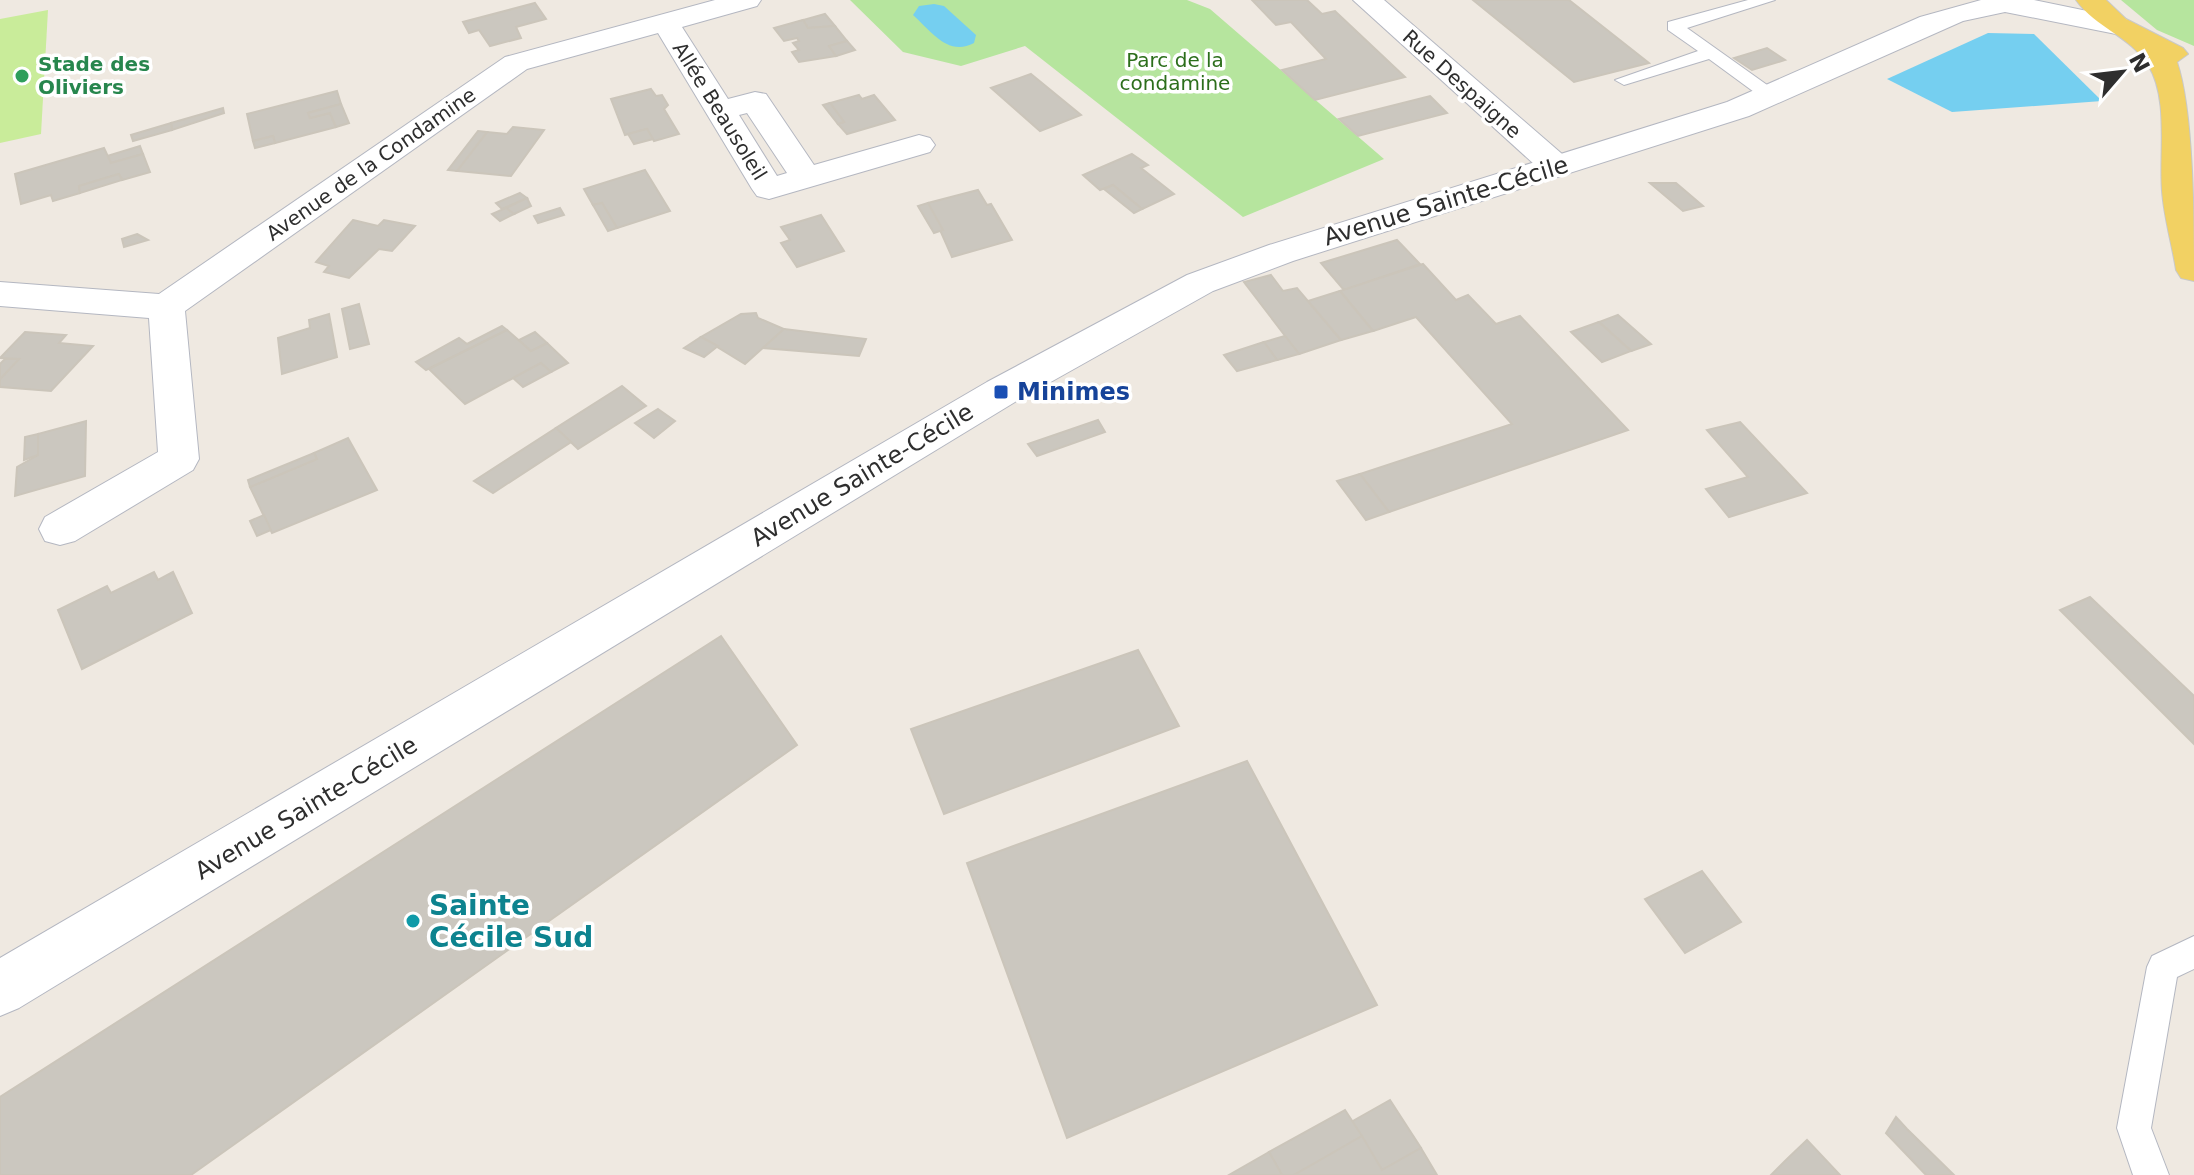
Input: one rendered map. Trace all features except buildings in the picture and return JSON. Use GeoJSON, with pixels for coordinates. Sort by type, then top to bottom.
{"type":"FeatureCollection","features":[{"type":"Feature","properties":{"kind":"main road","name":"Avenue de la Condamine"},"geometry":{"type":"LineString","coordinates":[[166,307],[516,63],[747,0]]}},
{"type":"Feature","properties":{"kind":"main road","name":"Rue Despaigne"},"geometry":{"type":"LineString","coordinates":[[1367,0],[1557,167]]}},
{"type":"Feature","properties":{"kind":"main road"},"geometry":{"type":"LineString","coordinates":[[2090,0],[2116,25],[2146,43],[2194,61]]}},
{"type":"Feature","properties":{"kind":"main road","name":"Avenue Sainte-Cécile"},"geometry":{"type":"LineString","coordinates":[[0,989],[1113,328],[1200,283],[1281,253],[1771,96],[1931,22],[1976,7],[2013,2],[2116,25]]}},
{"type":"Feature","properties":{"kind":"main road","name":"Allée Beausoleil"},"geometry":{"type":"LineString","coordinates":[[665,22],[720,111],[755,101],[806,178],[919,145]]}},
{"type":"Feature","properties":{"kind":"main road"},"geometry":{"type":"LineString","coordinates":[[2146,43],[2163,64],[2173,87],[2179,194],[2194,270]]}},
{"type":"Feature","properties":{"kind":"main road"},"geometry":{"type":"LineString","coordinates":[[0,294],[166,307],[179,459],[60,529]]}},
{"type":"Feature","properties":{"kind":"lane"},"geometry":{"type":"LineString","coordinates":[[1764,0],[1674,26],[1771,96]]}},
{"type":"Feature","properties":{"kind":"lane"},"geometry":{"type":"LineString","coordinates":[[1624,80],[1711,53]]}},
{"type":"Feature","properties":{"kind":"lane"},"geometry":{"type":"LineString","coordinates":[[2151,1175],[2134,1128],[2163,967],[2194,952]]}},
{"type":"Feature","properties":{"kind":"green space","name":"Parc de la condamine"},"geometry":{"type":"Polygon","coordinates":[[[850,0],[1187,0],[1210,9],[1384,159],[1243,217],[1025,46],[961,66],[903,52],[850,0]]]}},
{"type":"Feature","properties":{"kind":"green space"},"geometry":{"type":"Polygon","coordinates":[[[2121,0],[2194,0],[2194,46],[2157,30],[2121,0]]]}},
{"type":"Feature","properties":{"kind":"green space","name":"Stade des Oliviers"},"geometry":{"type":"Polygon","coordinates":[[[48,10],[41,134],[0,143],[0,19],[48,10]]]}},
{"type":"Feature","properties":{"kind":"water"},"geometry":{"type":"Polygon","coordinates":[[[919,6],[944,6],[976,35],[974,43],[956,47],[948,45],[913,15],[919,6]]]}},
{"type":"Feature","properties":{"kind":"water"},"geometry":{"type":"Polygon","coordinates":[[[1988,33],[2034,34],[2102,101],[1952,112],[1887,79],[1988,33]]]}},
{"type":"Feature","properties":{"kind":"place","name":"Stade des Oliviers"},"geometry":{"type":"Point","coordinates":[22,76]}},
{"type":"Feature","properties":{"kind":"place","name":"Minimes"},"geometry":{"type":"Point","coordinates":[1001,392]}},
{"type":"Feature","properties":{"kind":"place","name":"Sainte Cécile Sud"},"geometry":{"type":"Point","coordinates":[413,921]}}]}
